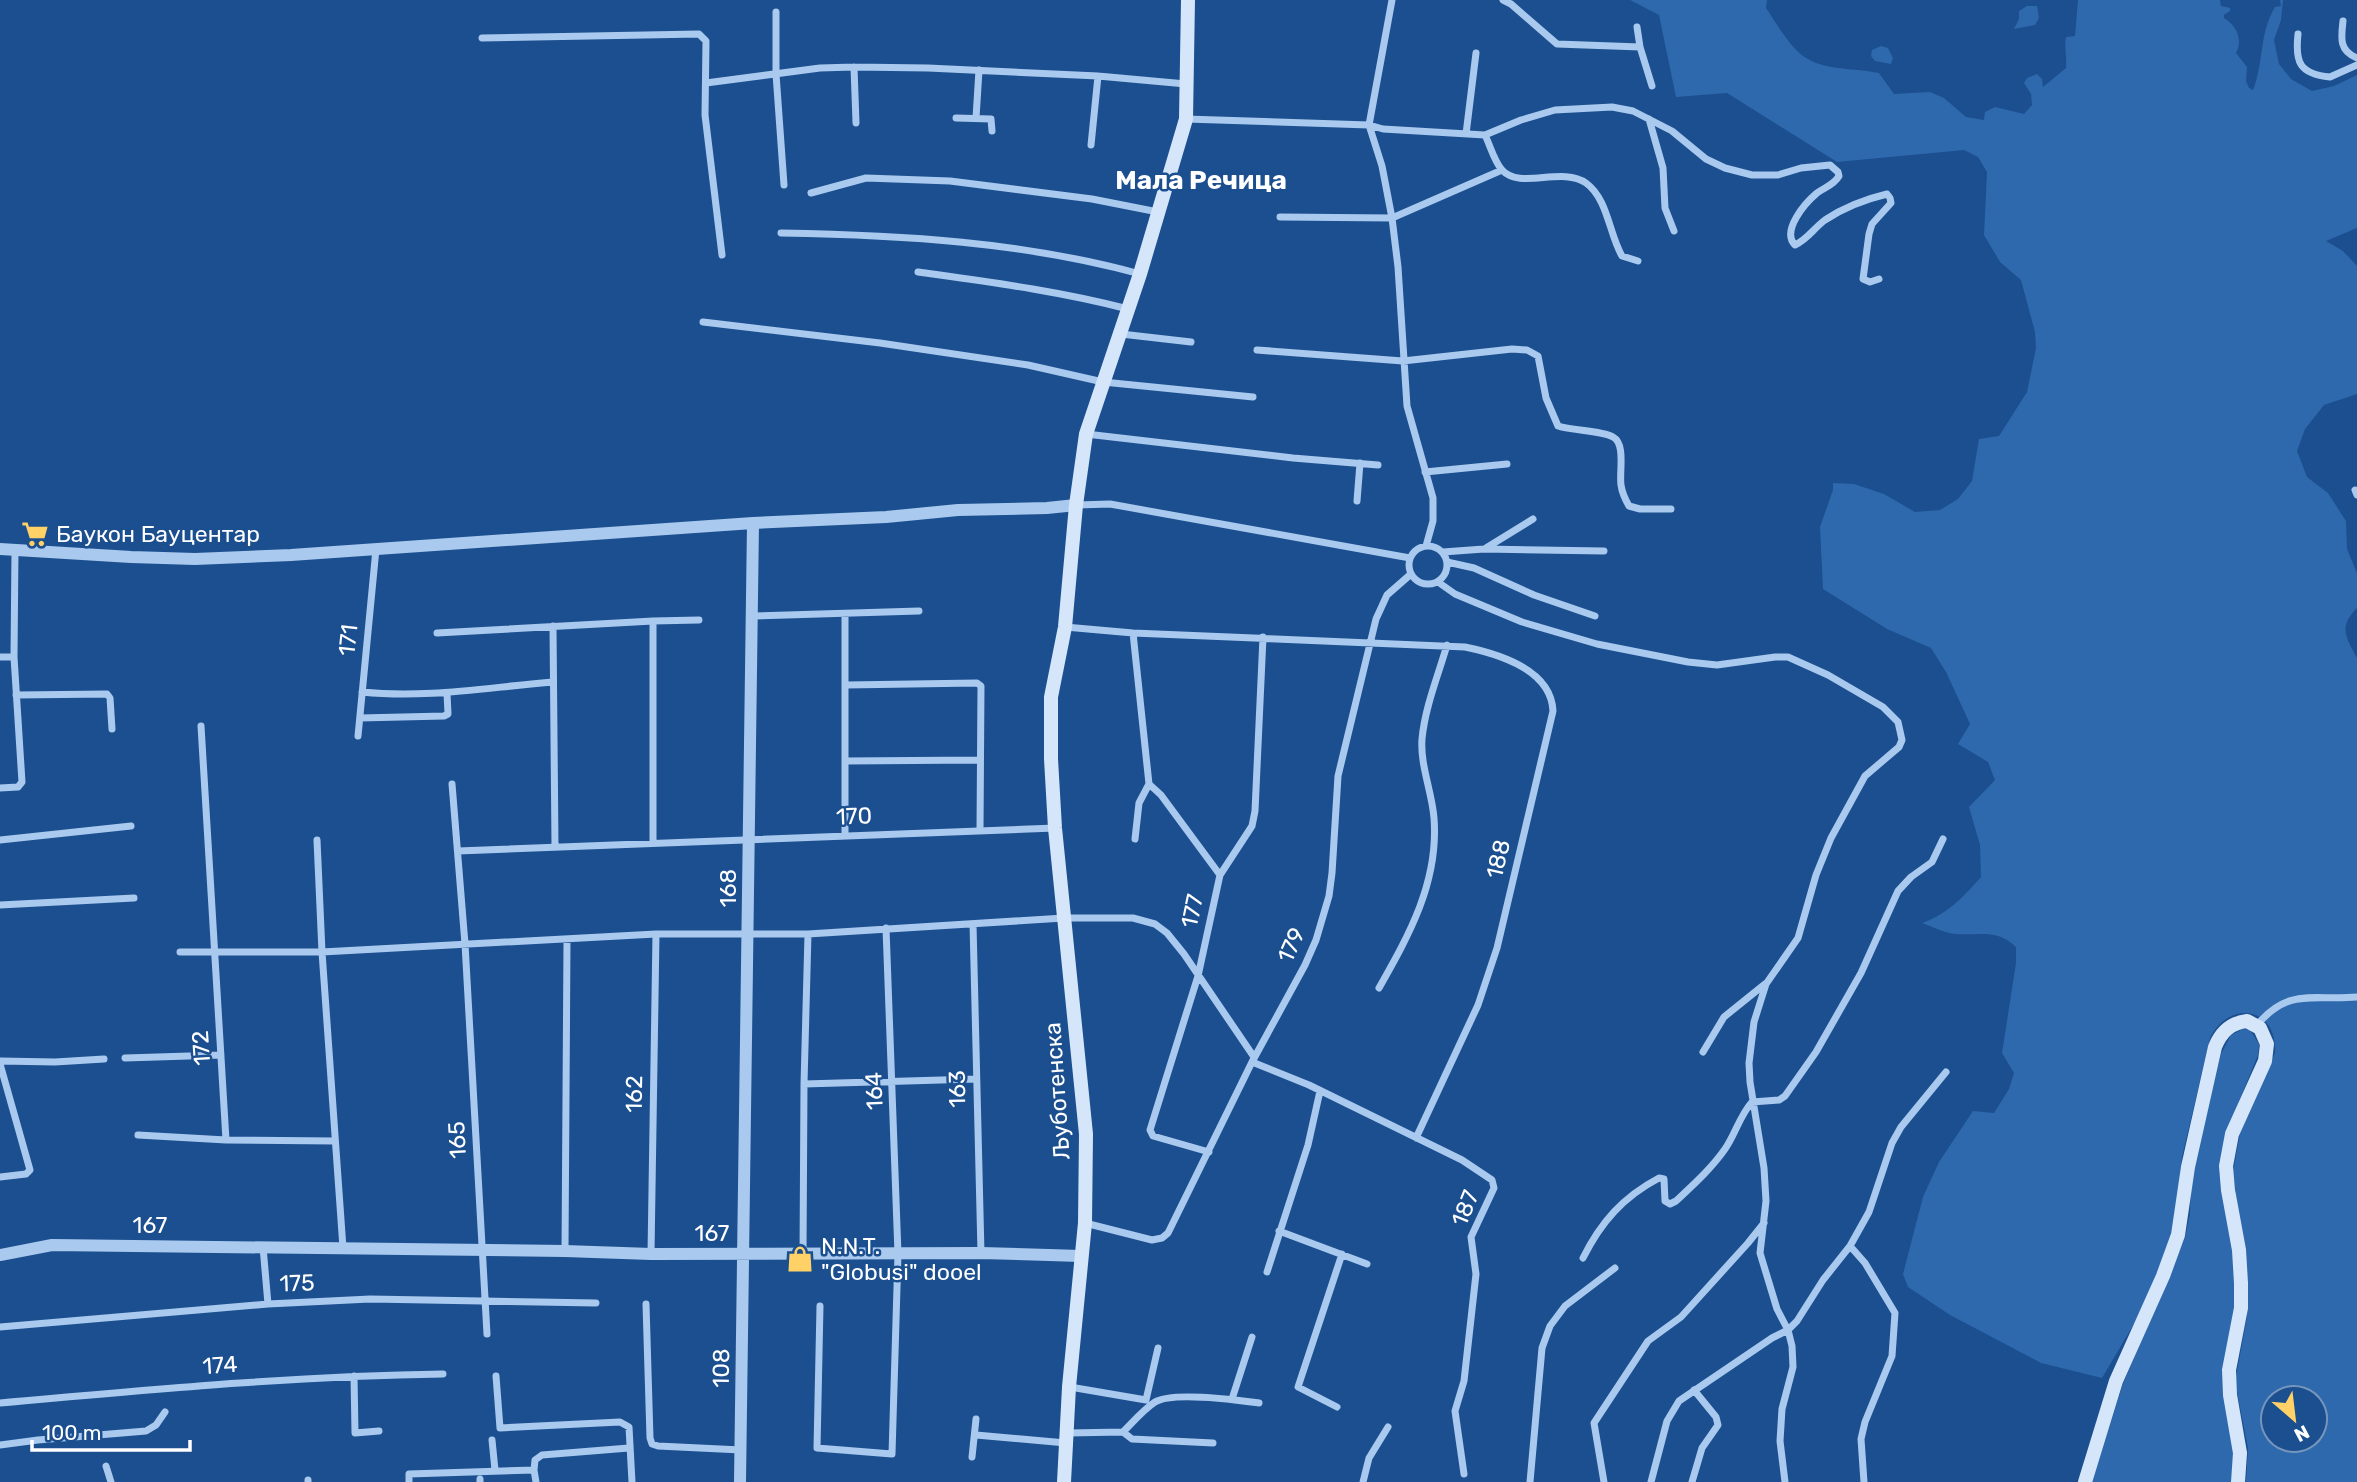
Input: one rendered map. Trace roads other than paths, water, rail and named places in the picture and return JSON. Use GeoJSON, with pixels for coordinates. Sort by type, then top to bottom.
{"type":"FeatureCollection","features":[{"type":"Feature","properties":{"kind":"main road","name":"Љуботенска"},"geometry":{"type":"LineString","coordinates":[[1064,1482],[1069,1387],[1085,1223],[1086,1134],[1055,828],[1051,697],[1065,627],[1076,505],[1087,434],[1140,274],[1186,119],[1188,0]]}},
{"type":"Feature","properties":{"kind":"main road"},"geometry":{"type":"LineString","coordinates":[[2085,1482],[2116,1381],[2163,1276],[2178,1235],[2189,1159],[2215,1047],[2219,1038],[2231,1026],[2246,1021],[2256,1025],[2267,1041],[2266,1055],[2232,1134],[2226,1166],[2239,1250],[2241,1283],[2241,1308],[2229,1370],[2230,1395],[2239,1442],[2238,1482]]}},
{"type":"Feature","properties":{"kind":"street"},"geometry":{"type":"LineString","coordinates":[[1392,0],[1369,125],[1382,166],[1392,218],[1407,406],[1433,498],[1433,521],[1426,546]]}},
{"type":"Feature","properties":{"kind":"street"},"geometry":{"type":"LineString","coordinates":[[1503,0],[1557,44],[1640,47]]}},
{"type":"Feature","properties":{"kind":"street"},"geometry":{"type":"LineString","coordinates":[[776,12],[776,74],[784,185]]}},
{"type":"Feature","properties":{"kind":"street"},"geometry":{"type":"LineString","coordinates":[[2343,21],[2342,45],[2347,53],[2357,58]]}},
{"type":"Feature","properties":{"kind":"street"},"geometry":{"type":"LineString","coordinates":[[1637,27],[1652,86]]}},
{"type":"Feature","properties":{"kind":"street"},"geometry":{"type":"LineString","coordinates":[[482,38],[699,34],[706,41],[705,115],[722,255]]}},
{"type":"Feature","properties":{"kind":"street"},"geometry":{"type":"LineString","coordinates":[[2298,34],[2297,60],[2309,71],[2330,77],[2357,65]]}},
{"type":"Feature","properties":{"kind":"street"},"geometry":{"type":"LineString","coordinates":[[1466,134],[1476,53]]}},
{"type":"Feature","properties":{"kind":"street"},"geometry":{"type":"LineString","coordinates":[[706,83],[854,67],[1098,76],[1186,84]]}},
{"type":"Feature","properties":{"kind":"street"},"geometry":{"type":"LineString","coordinates":[[854,67],[856,123]]}},
{"type":"Feature","properties":{"kind":"street"},"geometry":{"type":"LineString","coordinates":[[976,118],[979,70]]}},
{"type":"Feature","properties":{"kind":"street"},"geometry":{"type":"LineString","coordinates":[[1091,145],[1098,76]]}},
{"type":"Feature","properties":{"kind":"street"},"geometry":{"type":"LineString","coordinates":[[1186,119],[1369,125],[1383,129],[1485,135],[1555,110],[1612,107],[1633,111],[1672,131],[1706,159],[1725,168],[1752,175],[1778,175],[1817,166],[1830,165],[1835,168],[1839,176],[1837,180],[1818,192],[1796,218],[1789,232],[1795,245],[1824,221],[1873,197],[1887,194],[1891,203],[1872,224],[1863,269],[1863,279],[1870,282],[1879,279]]}},
{"type":"Feature","properties":{"kind":"street"},"geometry":{"type":"LineString","coordinates":[[956,118],[991,119],[992,131]]}},
{"type":"Feature","properties":{"kind":"street"},"geometry":{"type":"LineString","coordinates":[[1649,120],[1663,168],[1665,208],[1674,231]]}},
{"type":"Feature","properties":{"kind":"street"},"geometry":{"type":"LineString","coordinates":[[1485,135],[1502,170],[1511,176],[1568,176],[1586,183],[1597,195],[1622,257],[1638,261]]}},
{"type":"Feature","properties":{"kind":"street"},"geometry":{"type":"LineString","coordinates":[[1280,217],[1392,218],[1502,170]]}},
{"type":"Feature","properties":{"kind":"street"},"geometry":{"type":"LineString","coordinates":[[811,192],[866,178],[950,181],[1092,199],[1158,212]]}},
{"type":"Feature","properties":{"kind":"street"},"geometry":{"type":"LineString","coordinates":[[781,233],[860,234],[930,239],[1092,261],[1140,274]]}},
{"type":"Feature","properties":{"kind":"street"},"geometry":{"type":"LineString","coordinates":[[918,272],[1091,299],[1129,309]]}},
{"type":"Feature","properties":{"kind":"street"},"geometry":{"type":"LineString","coordinates":[[703,322],[893,345],[1028,365],[1103,382],[1253,397]]}},
{"type":"Feature","properties":{"kind":"street"},"geometry":{"type":"LineString","coordinates":[[1121,334],[1191,342]]}},
{"type":"Feature","properties":{"kind":"street"},"geometry":{"type":"LineString","coordinates":[[1257,350],[1404,361],[1501,350],[1527,350],[1538,356],[1546,398],[1558,426],[1610,435],[1618,441],[1621,450],[1620,482],[1623,497],[1629,506],[1640,509],[1671,509]]}},
{"type":"Feature","properties":{"kind":"street"},"geometry":{"type":"LineString","coordinates":[[1087,434],[1378,465]]}},
{"type":"Feature","properties":{"kind":"street"},"geometry":{"type":"LineString","coordinates":[[1357,501],[1360,463]]}},
{"type":"Feature","properties":{"kind":"street"},"geometry":{"type":"LineString","coordinates":[[1426,472],[1507,464]]}},
{"type":"Feature","properties":{"kind":"street"},"geometry":{"type":"LineString","coordinates":[[0,548],[131,558],[195,559],[958,510],[1110,504],[1410,558]]}},
{"type":"Feature","properties":{"kind":"street"},"geometry":{"type":"LineString","coordinates":[[1484,549],[1533,519]]}},
{"type":"Feature","properties":{"kind":"street","name":"168"},"geometry":{"type":"LineString","coordinates":[[743,1254],[753,523]]}},
{"type":"Feature","properties":{"kind":"street"},"geometry":{"type":"LineString","coordinates":[[1426,546],[1438,548],[1443,552],[1447,562],[1446,573],[1438,582],[1423,584],[1411,574],[1410,558],[1416,550],[1426,546]]}},
{"type":"Feature","properties":{"kind":"street","name":"171"},"geometry":{"type":"LineString","coordinates":[[358,736],[376,548]]}},
{"type":"Feature","properties":{"kind":"street"},"geometry":{"type":"LineString","coordinates":[[1443,552],[1484,549],[1604,551]]}},
{"type":"Feature","properties":{"kind":"street"},"geometry":{"type":"LineString","coordinates":[[0,788],[18,787],[22,782],[14,657],[15,550]]}},
{"type":"Feature","properties":{"kind":"street"},"geometry":{"type":"LineString","coordinates":[[1447,562],[1474,568],[1534,595],[1595,616]]}},
{"type":"Feature","properties":{"kind":"street","name":"179"},"geometry":{"type":"LineString","coordinates":[[1085,1223],[1153,1240],[1168,1233],[1253,1060],[1305,965],[1323,918],[1332,873],[1338,776],[1376,619],[1387,595],[1411,574]]}},
{"type":"Feature","properties":{"kind":"street"},"geometry":{"type":"LineString","coordinates":[[1438,582],[1455,594],[1522,622],[1597,644],[1717,665],[1788,657],[1828,675],[1883,707],[1898,722],[1902,740],[1899,747],[1873,768],[1859,786],[1824,854],[1794,946],[1766,984],[1724,1017],[1703,1052]]}},
{"type":"Feature","properties":{"kind":"street"},"geometry":{"type":"LineString","coordinates":[[753,616],[919,611]]}},
{"type":"Feature","properties":{"kind":"street"},"geometry":{"type":"LineString","coordinates":[[845,614],[845,835]]}},
{"type":"Feature","properties":{"kind":"street"},"geometry":{"type":"LineString","coordinates":[[437,633],[699,620]]}},
{"type":"Feature","properties":{"kind":"street"},"geometry":{"type":"LineString","coordinates":[[653,621],[653,842]]}},
{"type":"Feature","properties":{"kind":"street"},"geometry":{"type":"LineString","coordinates":[[553,626],[555,847]]}},
{"type":"Feature","properties":{"kind":"street","name":"188"},"geometry":{"type":"LineString","coordinates":[[1065,627],[1133,633],[1447,645],[1492,652],[1521,664],[1549,693],[1553,711],[1497,948],[1478,1005],[1416,1138]]}},
{"type":"Feature","properties":{"kind":"street"},"geometry":{"type":"LineString","coordinates":[[1133,633],[1149,784],[1139,803],[1135,839]]}},
{"type":"Feature","properties":{"kind":"street","name":"177"},"geometry":{"type":"LineString","coordinates":[[1209,1152],[1153,1136],[1150,1130],[1198,976],[1220,875],[1252,826],[1264,637]]}},
{"type":"Feature","properties":{"kind":"street"},"geometry":{"type":"LineString","coordinates":[[1379,988],[1419,913],[1432,867],[1434,820],[1422,742],[1425,720],[1447,645]]}},
{"type":"Feature","properties":{"kind":"street"},"geometry":{"type":"LineString","coordinates":[[0,657],[14,657]]}},
{"type":"Feature","properties":{"kind":"street"},"geometry":{"type":"LineString","coordinates":[[362,692],[395,695],[447,693],[553,682]]}},
{"type":"Feature","properties":{"kind":"street"},"geometry":{"type":"LineString","coordinates":[[846,685],[981,685],[980,831]]}},
{"type":"Feature","properties":{"kind":"street"},"geometry":{"type":"LineString","coordinates":[[360,718],[444,716],[448,714],[447,693]]}},
{"type":"Feature","properties":{"kind":"street"},"geometry":{"type":"LineString","coordinates":[[16,695],[107,694],[110,698],[113,729]]}},
{"type":"Feature","properties":{"kind":"street","name":"172"},"geometry":{"type":"LineString","coordinates":[[201,726],[226,1140]]}},
{"type":"Feature","properties":{"kind":"street"},"geometry":{"type":"LineString","coordinates":[[845,761],[980,760]]}},
{"type":"Feature","properties":{"kind":"street"},"geometry":{"type":"LineString","coordinates":[[1149,784],[1161,794],[1220,875]]}},
{"type":"Feature","properties":{"kind":"street","name":"165"},"geometry":{"type":"LineString","coordinates":[[452,785],[465,944],[487,1334]]}},
{"type":"Feature","properties":{"kind":"street"},"geometry":{"type":"LineString","coordinates":[[0,840],[131,826]]}},
{"type":"Feature","properties":{"kind":"street","name":"170"},"geometry":{"type":"LineString","coordinates":[[458,851],[1055,828]]}},
{"type":"Feature","properties":{"kind":"street"},"geometry":{"type":"LineString","coordinates":[[1583,1258],[1596,1232],[1623,1202],[1659,1178],[1664,1179],[1665,1201],[1670,1204],[1676,1201],[1711,1167],[1726,1148],[1746,1108],[1752,1102],[1769,1102],[1786,1097],[1816,1052],[1861,973],[1898,891],[1911,877],[1932,862],[1944,839]]}},
{"type":"Feature","properties":{"kind":"street"},"geometry":{"type":"LineString","coordinates":[[317,840],[322,952],[343,1248]]}},
{"type":"Feature","properties":{"kind":"street"},"geometry":{"type":"LineString","coordinates":[[0,905],[134,898]]}},
{"type":"Feature","properties":{"kind":"street"},"geometry":{"type":"LineString","coordinates":[[180,952],[322,952],[567,941],[656,934],[808,934],[1064,918],[1133,918],[1155,924],[1167,933],[1253,1060]]}},
{"type":"Feature","properties":{"kind":"street","name":"163"},"geometry":{"type":"LineString","coordinates":[[973,924],[981,1253]]}},
{"type":"Feature","properties":{"kind":"street","name":"164"},"geometry":{"type":"LineString","coordinates":[[820,1306],[817,1448],[892,1454],[898,1254],[886,928]]}},
{"type":"Feature","properties":{"kind":"street","name":"162"},"geometry":{"type":"LineString","coordinates":[[651,1254],[656,934]]}},
{"type":"Feature","properties":{"kind":"street"},"geometry":{"type":"LineString","coordinates":[[803,1254],[808,934]]}},
{"type":"Feature","properties":{"kind":"street"},"geometry":{"type":"LineString","coordinates":[[565,1251],[567,941]]}},
{"type":"Feature","properties":{"kind":"street"},"geometry":{"type":"LineString","coordinates":[[1766,984],[1754,1023],[1749,1063],[1766,1201],[1760,1253],[1777,1309],[1788,1330],[1792,1346],[1793,1367],[1782,1409],[1780,1441],[1785,1482]]}},
{"type":"Feature","properties":{"kind":"street"},"geometry":{"type":"LineString","coordinates":[[2256,1025],[2288,999],[2357,997]]}},
{"type":"Feature","properties":{"kind":"street"},"geometry":{"type":"LineString","coordinates":[[125,1058],[221,1055]]}},
{"type":"Feature","properties":{"kind":"street"},"geometry":{"type":"LineString","coordinates":[[0,1177],[26,1174],[30,1170],[0,1062],[104,1059]]}},
{"type":"Feature","properties":{"kind":"street","name":"187"},"geometry":{"type":"LineString","coordinates":[[1253,1060],[1462,1160],[1489,1178],[1493,1184],[1494,1188],[1471,1237],[1476,1274],[1465,1373],[1455,1411],[1464,1474]]}},
{"type":"Feature","properties":{"kind":"street"},"geometry":{"type":"LineString","coordinates":[[1650,1482],[1667,1421],[1679,1401],[1788,1330],[1797,1321],[1850,1246],[1869,1212],[1892,1143],[1901,1127],[1946,1072]]}},
{"type":"Feature","properties":{"kind":"street"},"geometry":{"type":"LineString","coordinates":[[804,1084],[976,1079]]}},
{"type":"Feature","properties":{"kind":"street"},"geometry":{"type":"LineString","coordinates":[[1266,1272],[1307,1145],[1320,1091]]}},
{"type":"Feature","properties":{"kind":"street"},"geometry":{"type":"LineString","coordinates":[[138,1135],[226,1140],[335,1141]]}},
{"type":"Feature","properties":{"kind":"street"},"geometry":{"type":"LineString","coordinates":[[1604,1482],[1594,1423],[1612,1392],[1629,1372],[1648,1341],[1681,1317],[1764,1222]]}},
{"type":"Feature","properties":{"kind":"street"},"geometry":{"type":"LineString","coordinates":[[1279,1231],[1367,1264]]}},
{"type":"Feature","properties":{"kind":"street","name":"167"},"geometry":{"type":"LineString","coordinates":[[0,1255],[52,1245],[651,1254],[981,1253],[1081,1256]]}},
{"type":"Feature","properties":{"kind":"street"},"geometry":{"type":"LineString","coordinates":[[1850,1246],[1865,1263],[1895,1313],[1892,1356],[1865,1422],[1861,1439],[1864,1482]]}},
{"type":"Feature","properties":{"kind":"street"},"geometry":{"type":"LineString","coordinates":[[263,1247],[268,1304]]}},
{"type":"Feature","properties":{"kind":"street","name":"108"},"geometry":{"type":"LineString","coordinates":[[740,1482],[743,1254]]}},
{"type":"Feature","properties":{"kind":"street"},"geometry":{"type":"LineString","coordinates":[[1337,1407],[1298,1387],[1342,1254]]}},
{"type":"Feature","properties":{"kind":"street"},"geometry":{"type":"LineString","coordinates":[[1530,1482],[1542,1348],[1550,1326],[1565,1306],[1615,1268]]}},
{"type":"Feature","properties":{"kind":"street","name":"175"},"geometry":{"type":"LineString","coordinates":[[0,1327],[268,1304],[370,1299],[596,1303]]}},
{"type":"Feature","properties":{"kind":"street"},"geometry":{"type":"LineString","coordinates":[[646,1304],[652,1444],[741,1450]]}},
{"type":"Feature","properties":{"kind":"street"},"geometry":{"type":"LineString","coordinates":[[1232,1399],[1252,1337]]}},
{"type":"Feature","properties":{"kind":"street"},"geometry":{"type":"LineString","coordinates":[[1069,1387],[1146,1400],[1158,1348]]}},
{"type":"Feature","properties":{"kind":"street","name":"174"},"geometry":{"type":"LineString","coordinates":[[0,1404],[181,1387],[354,1376],[443,1374]]}},
{"type":"Feature","properties":{"kind":"street"},"geometry":{"type":"LineString","coordinates":[[354,1376],[355,1433],[379,1431]]}},
{"type":"Feature","properties":{"kind":"street"},"geometry":{"type":"LineString","coordinates":[[496,1376],[500,1428],[620,1422],[629,1427],[632,1482]]}},
{"type":"Feature","properties":{"kind":"street"},"geometry":{"type":"LineString","coordinates":[[1692,1482],[1702,1448],[1718,1425],[1716,1417],[1694,1390]]}},
{"type":"Feature","properties":{"kind":"street"},"geometry":{"type":"LineString","coordinates":[[975,1436],[1067,1438],[1123,1432],[1156,1401],[1183,1397],[1259,1403]]}},
{"type":"Feature","properties":{"kind":"street"},"geometry":{"type":"LineString","coordinates":[[0,1445],[146,1431],[156,1425],[165,1412]]}},
{"type":"Feature","properties":{"kind":"street"},"geometry":{"type":"LineString","coordinates":[[972,1457],[976,1419]]}},
{"type":"Feature","properties":{"kind":"street"},"geometry":{"type":"LineString","coordinates":[[1363,1482],[1369,1458],[1388,1427]]}},
{"type":"Feature","properties":{"kind":"street"},"geometry":{"type":"LineString","coordinates":[[1123,1432],[1132,1439],[1213,1443]]}},
{"type":"Feature","properties":{"kind":"street"},"geometry":{"type":"LineString","coordinates":[[492,1440],[495,1470]]}},
{"type":"Feature","properties":{"kind":"street"},"geometry":{"type":"LineString","coordinates":[[536,1482],[534,1460],[542,1455],[629,1448]]}},
{"type":"Feature","properties":{"kind":"street"},"geometry":{"type":"LineString","coordinates":[[106,1466],[111,1482]]}},
{"type":"Feature","properties":{"kind":"street"},"geometry":{"type":"LineString","coordinates":[[410,1482],[409,1474],[534,1470]]}},
{"type":"Feature","properties":{"kind":"place","name":"Баукон Бауцентар"},"geometry":{"type":"Point","coordinates":[35,534]}},
{"type":"Feature","properties":{"kind":"place","name":"N.N.T. \"Globusi\" dooel"},"geometry":{"type":"Point","coordinates":[800,1259]}},
{"type":"Feature","properties":{"kind":"district","name":"Мала Речица"},"geometry":{"type":"Point","coordinates":[1201,180]}}]}
